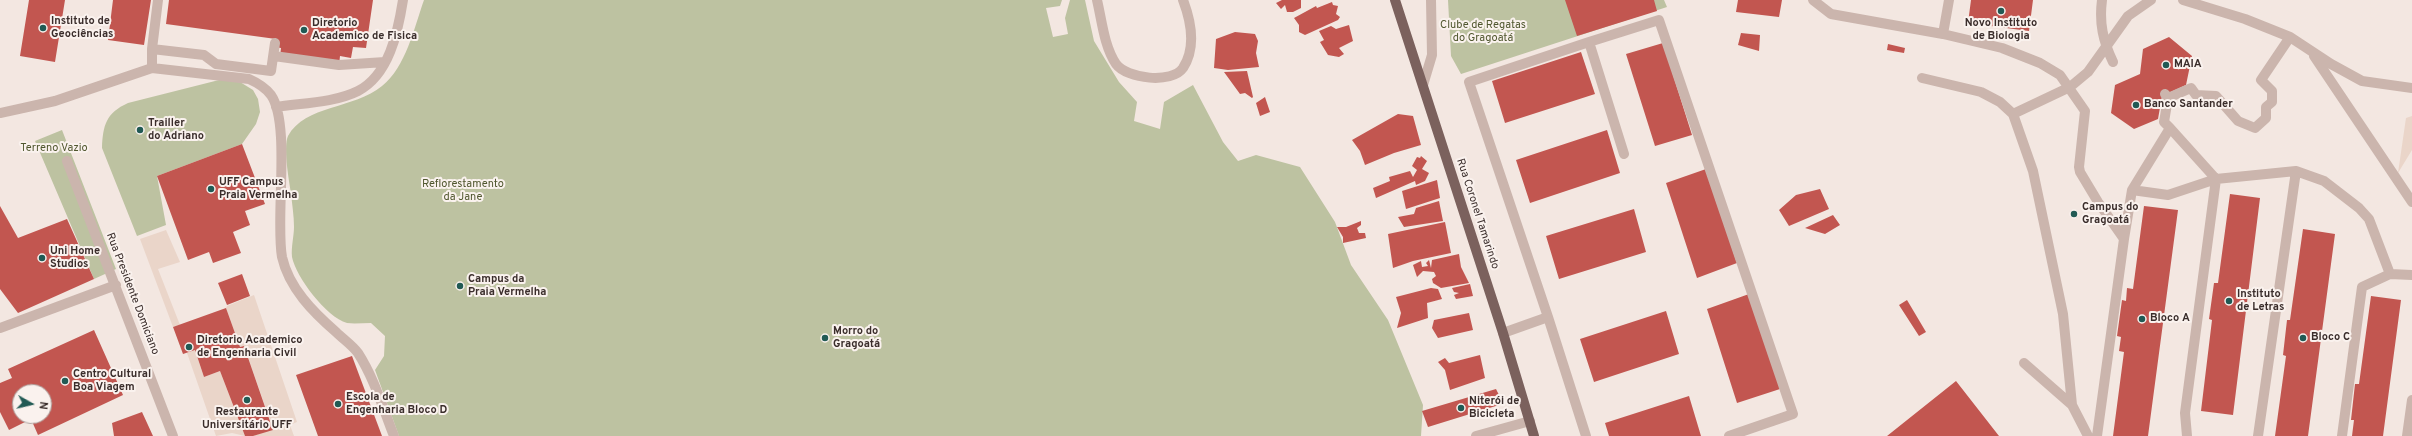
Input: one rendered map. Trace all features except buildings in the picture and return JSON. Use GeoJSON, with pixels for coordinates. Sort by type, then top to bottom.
{"type":"FeatureCollection","features":[{"type":"Feature","properties":{"kind":"main road","name":"Rua Coronel Tamarindo"},"geometry":{"type":"LineString","coordinates":[[1395,0],[1503,333],[1534,436]]}},
{"type":"Feature","properties":{"kind":"street"},"geometry":{"type":"LineString","coordinates":[[152,68],[152,49],[158,0]]}},
{"type":"Feature","properties":{"kind":"street"},"geometry":{"type":"LineString","coordinates":[[276,107],[334,98],[358,91],[375,76],[389,55],[399,23],[403,0]]}},
{"type":"Feature","properties":{"kind":"street"},"geometry":{"type":"LineString","coordinates":[[1097,0],[1109,52],[1118,66],[1128,73],[1146,78],[1171,75],[1182,69],[1190,53],[1191,31],[1184,0]]}},
{"type":"Feature","properties":{"kind":"street"},"geometry":{"type":"LineString","coordinates":[[1423,86],[1432,56],[1431,0]]}},
{"type":"Feature","properties":{"kind":"street"},"geometry":{"type":"LineString","coordinates":[[1813,0],[1831,14],[1943,34],[2002,48],[2040,63],[2060,76],[2070,87],[2085,111],[2079,169],[2098,202],[2124,239]]}},
{"type":"Feature","properties":{"kind":"street"},"geometry":{"type":"LineString","coordinates":[[1943,34],[1949,0]]}},
{"type":"Feature","properties":{"kind":"street"},"geometry":{"type":"LineString","coordinates":[[2102,0],[2100,17],[2105,46],[2113,62]]}},
{"type":"Feature","properties":{"kind":"street"},"geometry":{"type":"LineString","coordinates":[[2013,114],[2070,87],[2088,72],[2105,46],[2128,16],[2151,0]]}},
{"type":"Feature","properties":{"kind":"street"},"geometry":{"type":"LineString","coordinates":[[2183,0],[2245,18],[2290,37],[2312,52],[2362,81],[2412,88]]}},
{"type":"Feature","properties":{"kind":"street"},"geometry":{"type":"LineString","coordinates":[[1586,436],[1548,317],[1469,82],[1660,20],[1793,414],[1729,436]]}},
{"type":"Feature","properties":{"kind":"street"},"geometry":{"type":"LineString","coordinates":[[2187,436],[2185,413],[2216,179],[2164,122],[2166,96],[2191,88],[2196,95],[2216,96],[2238,121],[2255,128],[2266,118],[2266,107],[2272,102],[2272,91],[2261,80],[2290,37]]}},
{"type":"Feature","properties":{"kind":"street"},"geometry":{"type":"LineString","coordinates":[[1589,42],[1624,154]]}},
{"type":"Feature","properties":{"kind":"street"},"geometry":{"type":"LineString","coordinates":[[268,92],[275,43]]}},
{"type":"Feature","properties":{"kind":"street"},"geometry":{"type":"LineString","coordinates":[[152,49],[204,55],[216,64],[271,71]]}},
{"type":"Feature","properties":{"kind":"street"},"geometry":{"type":"LineString","coordinates":[[2312,52],[2412,202]]}},
{"type":"Feature","properties":{"kind":"street"},"geometry":{"type":"LineString","coordinates":[[274,56],[338,65],[385,62]]}},
{"type":"Feature","properties":{"kind":"street"},"geometry":{"type":"LineString","coordinates":[[0,113],[55,101],[152,68],[249,80],[261,85],[268,92],[276,107],[280,131],[282,256],[289,278],[306,302],[357,352],[372,378],[394,436]]}},
{"type":"Feature","properties":{"kind":"street"},"geometry":{"type":"LineString","coordinates":[[1922,78],[1980,92],[2000,102],[2013,114],[2033,171],[2063,314],[2072,404],[2088,436]]}},
{"type":"Feature","properties":{"kind":"street"},"geometry":{"type":"LineString","coordinates":[[2097,436],[2132,190],[2170,128]]}},
{"type":"Feature","properties":{"kind":"street","name":"Rua Presidente Domiciano"},"geometry":{"type":"LineString","coordinates":[[67,161],[173,436]]}},
{"type":"Feature","properties":{"kind":"street"},"geometry":{"type":"LineString","coordinates":[[2132,190],[2168,195],[2216,179],[2296,171],[2324,181],[2369,219],[2390,274]]}},
{"type":"Feature","properties":{"kind":"street"},"geometry":{"type":"LineString","coordinates":[[2258,436],[2296,171]]}},
{"type":"Feature","properties":{"kind":"street"},"geometry":{"type":"LineString","coordinates":[[2342,436],[2362,287],[2390,274],[2412,275]]}},
{"type":"Feature","properties":{"kind":"street"},"geometry":{"type":"LineString","coordinates":[[1,324],[116,285]]}},
{"type":"Feature","properties":{"kind":"street"},"geometry":{"type":"LineString","coordinates":[[1503,333],[1548,317]]}},
{"type":"Feature","properties":{"kind":"street"},"geometry":{"type":"LineString","coordinates":[[2024,363],[2072,404]]}},
{"type":"Feature","properties":{"kind":"street"},"geometry":{"type":"LineString","coordinates":[[2407,436],[2412,400]]}},
{"type":"Feature","properties":{"kind":"street"},"geometry":{"type":"LineString","coordinates":[[1476,436],[1530,421]]}},
{"type":"Feature","properties":{"kind":"green space","name":"Reflorestamento da Jane"},"geometry":{"type":"Polygon","coordinates":[[[424,0],[1062,0],[1060,6],[1046,8],[1053,37],[1068,34],[1065,18],[1070,0],[1085,0],[1094,41],[1119,82],[1137,102],[1134,121],[1160,129],[1164,102],[1193,85],[1223,142],[1238,161],[1256,155],[1300,167],[1335,222],[1351,265],[1388,320],[1423,405],[1421,436],[399,436],[375,370],[384,356],[385,336],[371,323],[347,323],[330,313],[313,295],[299,275],[295,265],[292,257],[294,219],[286,148],[288,136],[296,126],[306,118],[371,93],[382,86],[390,78],[403,58],[413,35],[424,0]]]}},
{"type":"Feature","properties":{"kind":"green space","name":"Clube de Regatas do Gragoatá"},"geometry":{"type":"Polygon","coordinates":[[[1448,0],[1664,0],[1667,7],[1461,74],[1451,56],[1448,0]]]}},
{"type":"Feature","properties":{"kind":"green space"},"geometry":{"type":"Polygon","coordinates":[[[223,79],[240,82],[253,90],[258,99],[260,112],[256,124],[242,144],[157,176],[166,225],[137,236],[102,148],[103,133],[107,121],[115,111],[128,103],[223,79]]]}},
{"type":"Feature","properties":{"kind":"green space","name":"Terreno Vazio"},"geometry":{"type":"Polygon","coordinates":[[[62,130],[116,269],[94,279],[35,141],[62,130]]]}},
{"type":"Feature","properties":{"kind":"shaded area"},"geometry":{"type":"Polygon","coordinates":[[[2412,116],[2412,150],[2398,173],[2406,118],[2412,116]]]}},
{"type":"Feature","properties":{"kind":"shaded area"},"geometry":{"type":"Polygon","coordinates":[[[166,230],[180,262],[158,269],[180,325],[173,327],[140,239],[166,230]]]}},
{"type":"Feature","properties":{"kind":"shaded area"},"geometry":{"type":"Polygon","coordinates":[[[254,295],[297,422],[290,425],[294,436],[253,436],[273,429],[244,346],[240,347],[226,308],[227,306],[254,295]]]}},
{"type":"Feature","properties":{"kind":"shaded area"},"geometry":{"type":"Polygon","coordinates":[[[195,350],[204,377],[220,371],[245,436],[232,433],[216,436],[187,353],[195,350]]]}},
{"type":"Feature","properties":{"kind":"place","name":"Novo Instituto de Biologia"},"geometry":{"type":"Point","coordinates":[2001,11]}},
{"type":"Feature","properties":{"kind":"place","name":"Instituto de Geociências"},"geometry":{"type":"Point","coordinates":[43,28]}},
{"type":"Feature","properties":{"kind":"place","name":"Diretorio Academico de Fisica"},"geometry":{"type":"Point","coordinates":[304,30]}},
{"type":"Feature","properties":{"kind":"place","name":"MAIA"},"geometry":{"type":"Point","coordinates":[2166,65]}},
{"type":"Feature","properties":{"kind":"place","name":"Banco Santander"},"geometry":{"type":"Point","coordinates":[2136,105]}},
{"type":"Feature","properties":{"kind":"place","name":"Trailler do Adriano"},"geometry":{"type":"Point","coordinates":[140,130]}},
{"type":"Feature","properties":{"kind":"place","name":"UFF Campus Praia Vermelha"},"geometry":{"type":"Point","coordinates":[211,189]}},
{"type":"Feature","properties":{"kind":"place","name":"Campus do Gragoatá"},"geometry":{"type":"Point","coordinates":[2074,214]}},
{"type":"Feature","properties":{"kind":"place","name":"Uni Home Studios"},"geometry":{"type":"Point","coordinates":[42,258]}},
{"type":"Feature","properties":{"kind":"place","name":"Campus da Praia Vermelha"},"geometry":{"type":"Point","coordinates":[460,286]}},
{"type":"Feature","properties":{"kind":"place","name":"Instituto de Letras"},"geometry":{"type":"Point","coordinates":[2229,301]}},
{"type":"Feature","properties":{"kind":"place","name":"Bloco A"},"geometry":{"type":"Point","coordinates":[2142,319]}},
{"type":"Feature","properties":{"kind":"place","name":"Morro do Gragoatá"},"geometry":{"type":"Point","coordinates":[825,338]}},
{"type":"Feature","properties":{"kind":"place","name":"Bloco C"},"geometry":{"type":"Point","coordinates":[2303,338]}},
{"type":"Feature","properties":{"kind":"place","name":"Diretorio Academico de Engenharia Civil"},"geometry":{"type":"Point","coordinates":[189,347]}},
{"type":"Feature","properties":{"kind":"place","name":"Centro Cultural Boa Viagem"},"geometry":{"type":"Point","coordinates":[65,381]}},
{"type":"Feature","properties":{"kind":"place","name":"Restaurante Universitário UFF"},"geometry":{"type":"Point","coordinates":[247,400]}},
{"type":"Feature","properties":{"kind":"place","name":"Escola de Engenharia Bloco D"},"geometry":{"type":"Point","coordinates":[338,404]}},
{"type":"Feature","properties":{"kind":"place","name":"Niterói de Bicicleta"},"geometry":{"type":"Point","coordinates":[1461,408]}}]}
